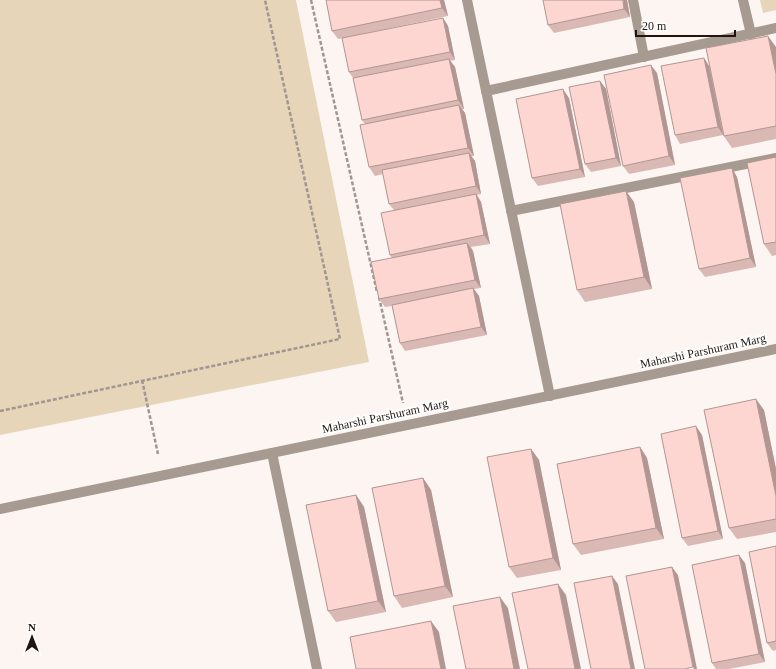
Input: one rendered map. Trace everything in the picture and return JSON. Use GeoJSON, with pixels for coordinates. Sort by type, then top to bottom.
{"type":"FeatureCollection","features":[{"type":"Feature","properties":{"kind":"street"},"geometry":{"type":"LineString","coordinates":[[467,0],[550,396]]}},
{"type":"Feature","properties":{"kind":"street"},"geometry":{"type":"LineString","coordinates":[[632,0],[644,57]]}},
{"type":"Feature","properties":{"kind":"street"},"geometry":{"type":"LineString","coordinates":[[743,0],[751,34]]}},
{"type":"Feature","properties":{"kind":"street"},"geometry":{"type":"LineString","coordinates":[[486,91],[776,28]]}},
{"type":"Feature","properties":{"kind":"street"},"geometry":{"type":"LineString","coordinates":[[511,211],[776,158]]}},
{"type":"Feature","properties":{"kind":"street","name":"Maharshi Parshuram Marg"},"geometry":{"type":"LineString","coordinates":[[0,509],[776,349]]}},
{"type":"Feature","properties":{"kind":"street"},"geometry":{"type":"LineString","coordinates":[[272,453],[317,669]]}},
{"type":"Feature","properties":{"kind":"path"},"geometry":{"type":"LineString","coordinates":[[0,412],[142,380],[340,339],[265,0]]}},
{"type":"Feature","properties":{"kind":"path"},"geometry":{"type":"LineString","coordinates":[[311,0],[408,425]]}},
{"type":"Feature","properties":{"kind":"path"},"geometry":{"type":"LineString","coordinates":[[142,380],[162,476]]}},
{"type":"Feature","properties":{"kind":"shaded area"},"geometry":{"type":"Polygon","coordinates":[[[0,0],[296,0],[369,362],[0,435],[0,0]]]}},
{"type":"Feature","properties":{"kind":"shaded area"},"geometry":{"type":"Polygon","coordinates":[[[760,0],[776,0],[776,10],[763,13],[760,0]]]}},
{"type":"Feature","properties":{"kind":"building"},"geometry":{"type":"Polygon","coordinates":[[[326,0],[440,0],[442,8],[332,31],[326,0]]]}},
{"type":"Feature","properties":{"kind":"building"},"geometry":{"type":"Polygon","coordinates":[[[543,0],[623,0],[624,9],[548,25],[543,0]]]}},
{"type":"Feature","properties":{"kind":"building"},"geometry":{"type":"Polygon","coordinates":[[[443,18],[450,52],[349,72],[342,38],[443,18]]]}},
{"type":"Feature","properties":{"kind":"building"},"geometry":{"type":"Polygon","coordinates":[[[768,36],[776,74],[776,126],[724,136],[706,48],[768,36]]]}},
{"type":"Feature","properties":{"kind":"building"},"geometry":{"type":"Polygon","coordinates":[[[704,58],[718,127],[675,135],[661,66],[704,58]]]}},
{"type":"Feature","properties":{"kind":"building"},"geometry":{"type":"Polygon","coordinates":[[[449,59],[458,100],[362,120],[353,78],[449,59]]]}},
{"type":"Feature","properties":{"kind":"building"},"geometry":{"type":"Polygon","coordinates":[[[651,65],[669,156],[623,166],[604,75],[651,65]]]}},
{"type":"Feature","properties":{"kind":"building"},"geometry":{"type":"Polygon","coordinates":[[[600,81],[616,158],[585,164],[569,87],[600,81]]]}},
{"type":"Feature","properties":{"kind":"building"},"geometry":{"type":"Polygon","coordinates":[[[563,89],[580,169],[532,178],[516,99],[563,89]]]}},
{"type":"Feature","properties":{"kind":"building"},"geometry":{"type":"Polygon","coordinates":[[[459,105],[468,148],[369,167],[360,125],[459,105]]]}},
{"type":"Feature","properties":{"kind":"building"},"geometry":{"type":"Polygon","coordinates":[[[469,153],[476,186],[389,204],[382,170],[469,153]]]}},
{"type":"Feature","properties":{"kind":"building"},"geometry":{"type":"Polygon","coordinates":[[[776,157],[776,242],[764,244],[747,163],[776,157]]]}},
{"type":"Feature","properties":{"kind":"building"},"geometry":{"type":"Polygon","coordinates":[[[732,168],[750,258],[699,269],[680,178],[732,168]]]}},
{"type":"Feature","properties":{"kind":"building"},"geometry":{"type":"Polygon","coordinates":[[[626,191],[644,277],[577,290],[560,204],[626,191]]]}},
{"type":"Feature","properties":{"kind":"building"},"geometry":{"type":"Polygon","coordinates":[[[476,194],[484,235],[390,255],[381,213],[476,194]]]}},
{"type":"Feature","properties":{"kind":"building"},"geometry":{"type":"Polygon","coordinates":[[[467,243],[475,280],[379,299],[371,262],[467,243]]]}},
{"type":"Feature","properties":{"kind":"building"},"geometry":{"type":"Polygon","coordinates":[[[473,288],[481,327],[400,343],[392,305],[473,288]]]}},
{"type":"Feature","properties":{"kind":"building"},"geometry":{"type":"Polygon","coordinates":[[[756,399],[776,496],[776,519],[729,528],[704,410],[756,399]]]}},
{"type":"Feature","properties":{"kind":"building"},"geometry":{"type":"Polygon","coordinates":[[[696,426],[718,531],[682,538],[661,434],[696,426]]]}},
{"type":"Feature","properties":{"kind":"building"},"geometry":{"type":"Polygon","coordinates":[[[640,447],[656,528],[573,544],[557,464],[640,447]]]}},
{"type":"Feature","properties":{"kind":"building"},"geometry":{"type":"Polygon","coordinates":[[[531,449],[553,558],[509,567],[487,457],[531,449]]]}},
{"type":"Feature","properties":{"kind":"building"},"geometry":{"type":"Polygon","coordinates":[[[423,478],[445,586],[394,596],[372,488],[423,478]]]}},
{"type":"Feature","properties":{"kind":"building"},"geometry":{"type":"Polygon","coordinates":[[[356,495],[378,601],[328,611],[306,505],[356,495]]]}},
{"type":"Feature","properties":{"kind":"building"},"geometry":{"type":"Polygon","coordinates":[[[776,546],[776,641],[767,643],[749,552],[776,546]]]}},
{"type":"Feature","properties":{"kind":"building"},"geometry":{"type":"Polygon","coordinates":[[[739,555],[759,654],[712,663],[692,565],[739,555]]]}},
{"type":"Feature","properties":{"kind":"building"},"geometry":{"type":"Polygon","coordinates":[[[672,567],[693,667],[685,669],[645,669],[626,576],[672,567]]]}},
{"type":"Feature","properties":{"kind":"building"},"geometry":{"type":"Polygon","coordinates":[[[612,576],[631,669],[591,669],[574,583],[612,576]]]}},
{"type":"Feature","properties":{"kind":"building"},"geometry":{"type":"Polygon","coordinates":[[[558,584],[575,669],[528,669],[512,593],[558,584]]]}},
{"type":"Feature","properties":{"kind":"building"},"geometry":{"type":"Polygon","coordinates":[[[500,597],[514,669],[466,669],[453,606],[500,597]]]}},
{"type":"Feature","properties":{"kind":"building"},"geometry":{"type":"Polygon","coordinates":[[[431,621],[441,669],[356,669],[350,637],[431,621]]]}}]}
